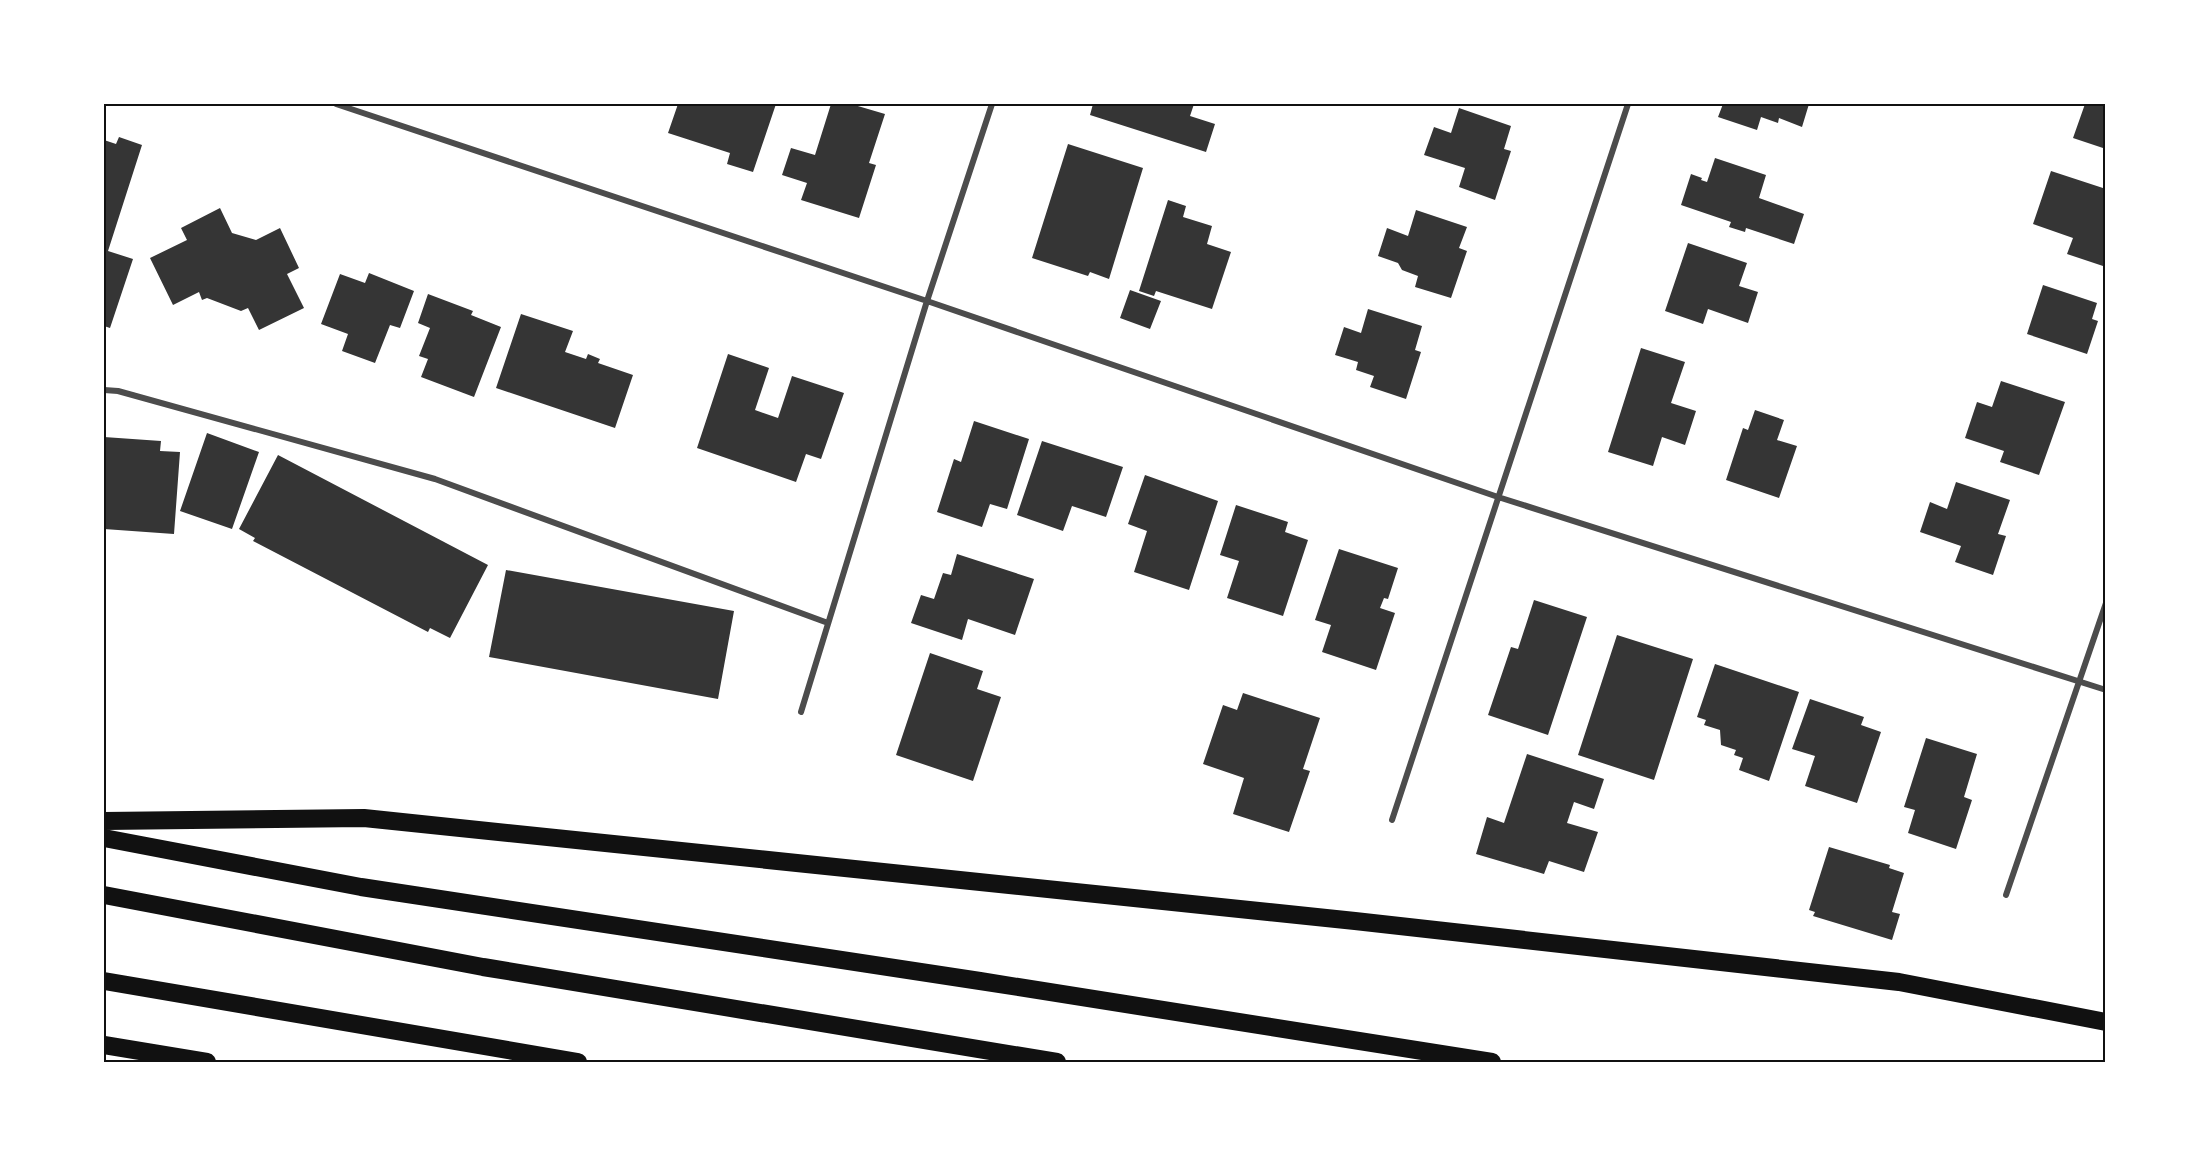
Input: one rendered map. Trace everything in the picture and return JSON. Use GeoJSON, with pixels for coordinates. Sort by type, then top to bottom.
{"type":"FeatureCollection","features":[{"type":"Feature","properties":{"kind":"highway"},"geometry":{"type":"LineString","coordinates":[[104,821],[364,818],[448,826],[1332,918],[1899,982],[2106,1022]]}},
{"type":"Feature","properties":{"kind":"highway"},"geometry":{"type":"LineString","coordinates":[[104,838],[361,887],[1492,1062]]}},
{"type":"Feature","properties":{"kind":"highway"},"geometry":{"type":"LineString","coordinates":[[104,895],[483,967],[1057,1062]]}},
{"type":"Feature","properties":{"kind":"highway"},"geometry":{"type":"LineString","coordinates":[[104,981],[578,1062]]}},
{"type":"Feature","properties":{"kind":"highway"},"geometry":{"type":"LineString","coordinates":[[104,1045],[207,1062]]}},
{"type":"Feature","properties":{"kind":"street"},"geometry":{"type":"LineString","coordinates":[[336,104],[347,105],[927,301],[1498,497],[2106,690]]}},
{"type":"Feature","properties":{"kind":"street"},"geometry":{"type":"LineString","coordinates":[[801,712],[927,301],[992,104]]}},
{"type":"Feature","properties":{"kind":"street"},"geometry":{"type":"LineString","coordinates":[[1392,820],[1628,104]]}},
{"type":"Feature","properties":{"kind":"street"},"geometry":{"type":"LineString","coordinates":[[104,390],[118,391],[435,479],[828,623]]}},
{"type":"Feature","properties":{"kind":"street"},"geometry":{"type":"LineString","coordinates":[[2006,895],[2106,603]]}},
{"type":"Feature","properties":{"kind":"building"},"geometry":{"type":"Polygon","coordinates":[[[678,104],[776,104],[753,172],[727,164],[730,153],[668,133],[678,104]]]}},
{"type":"Feature","properties":{"kind":"building"},"geometry":{"type":"Polygon","coordinates":[[[831,104],[851,104],[885,114],[869,163],[876,165],[859,218],[801,200],[807,183],[782,175],[791,148],[815,155],[831,104]]]}},
{"type":"Feature","properties":{"kind":"building"},"geometry":{"type":"Polygon","coordinates":[[[1093,104],[1194,104],[1190,116],[1215,124],[1206,152],[1090,115],[1093,104]]]}},
{"type":"Feature","properties":{"kind":"building"},"geometry":{"type":"Polygon","coordinates":[[[1723,104],[1809,104],[1802,127],[1779,118],[1778,123],[1761,117],[1757,130],[1718,117],[1723,104]]]}},
{"type":"Feature","properties":{"kind":"building"},"geometry":{"type":"Polygon","coordinates":[[[2085,104],[2106,104],[2106,149],[2073,138],[2085,104]]]}},
{"type":"Feature","properties":{"kind":"building"},"geometry":{"type":"Polygon","coordinates":[[[1459,108],[1511,126],[1504,149],[1511,151],[1495,200],[1459,187],[1465,168],[1424,155],[1434,127],[1451,133],[1459,108]]]}},
{"type":"Feature","properties":{"kind":"building"},"geometry":{"type":"Polygon","coordinates":[[[119,137],[142,145],[108,251],[133,259],[110,328],[104,326],[104,140],[116,144],[119,137]]]}},
{"type":"Feature","properties":{"kind":"building"},"geometry":{"type":"Polygon","coordinates":[[[1068,144],[1143,168],[1109,279],[1090,272],[1088,276],[1032,258],[1068,144]]]}},
{"type":"Feature","properties":{"kind":"building"},"geometry":{"type":"Polygon","coordinates":[[[1715,158],[1766,175],[1759,198],[1804,214],[1794,244],[1746,228],[1745,232],[1729,227],[1731,222],[1681,205],[1691,174],[1707,182],[1715,158]]]}},
{"type":"Feature","properties":{"kind":"building"},"geometry":{"type":"Polygon","coordinates":[[[2051,171],[2106,189],[2106,267],[2067,254],[2073,238],[2033,224],[2051,171]]]}},
{"type":"Feature","properties":{"kind":"building"},"geometry":{"type":"Polygon","coordinates":[[[1168,200],[1186,206],[1183,217],[1212,226],[1207,244],[1231,252],[1212,309],[1156,291],[1154,296],[1139,291],[1168,200]]]}},
{"type":"Feature","properties":{"kind":"building"},"geometry":{"type":"Polygon","coordinates":[[[220,208],[232,233],[256,240],[280,228],[299,268],[287,274],[304,308],[259,330],[248,308],[241,311],[207,298],[202,300],[199,292],[173,305],[150,258],[187,240],[181,228],[220,208]]]}},
{"type":"Feature","properties":{"kind":"building"},"geometry":{"type":"Polygon","coordinates":[[[1416,210],[1467,227],[1459,248],[1467,251],[1451,298],[1415,287],[1418,276],[1402,270],[1398,263],[1378,256],[1387,228],[1408,236],[1416,210]]]}},
{"type":"Feature","properties":{"kind":"building"},"geometry":{"type":"Polygon","coordinates":[[[1688,243],[1747,263],[1739,286],[1758,292],[1748,323],[1708,309],[1703,324],[1665,311],[1688,243]]]}},
{"type":"Feature","properties":{"kind":"building"},"geometry":{"type":"Polygon","coordinates":[[[369,273],[414,291],[400,328],[390,325],[375,363],[342,351],[348,334],[321,324],[340,274],[365,283],[369,273]]]}},
{"type":"Feature","properties":{"kind":"building"},"geometry":{"type":"Polygon","coordinates":[[[2043,285],[2097,303],[2092,319],[2098,321],[2087,354],[2027,334],[2043,285]]]}},
{"type":"Feature","properties":{"kind":"building"},"geometry":{"type":"Polygon","coordinates":[[[1130,290],[1161,301],[1150,329],[1120,318],[1130,290]]]}},
{"type":"Feature","properties":{"kind":"building"},"geometry":{"type":"Polygon","coordinates":[[[428,294],[473,311],[471,315],[501,327],[474,397],[421,377],[428,359],[419,356],[430,328],[418,323],[428,294]]]}},
{"type":"Feature","properties":{"kind":"building"},"geometry":{"type":"Polygon","coordinates":[[[1368,309],[1422,326],[1415,350],[1421,352],[1406,399],[1370,387],[1374,376],[1356,370],[1358,362],[1335,355],[1344,327],[1361,333],[1368,309]]]}},
{"type":"Feature","properties":{"kind":"building"},"geometry":{"type":"Polygon","coordinates":[[[521,314],[573,331],[565,352],[586,359],[588,354],[600,359],[598,363],[633,375],[615,428],[496,388],[521,314]]]}},
{"type":"Feature","properties":{"kind":"building"},"geometry":{"type":"Polygon","coordinates":[[[1641,348],[1685,362],[1671,403],[1696,411],[1685,445],[1662,437],[1653,466],[1608,452],[1641,348]]]}},
{"type":"Feature","properties":{"kind":"building"},"geometry":{"type":"Polygon","coordinates":[[[728,354],[769,368],[755,410],[778,418],[792,376],[844,393],[821,459],[806,454],[796,482],[697,448],[728,354]]]}},
{"type":"Feature","properties":{"kind":"building"},"geometry":{"type":"Polygon","coordinates":[[[2001,381],[2065,402],[2039,475],[2000,462],[2004,451],[1965,438],[1977,402],[1992,407],[2001,381]]]}},
{"type":"Feature","properties":{"kind":"building"},"geometry":{"type":"Polygon","coordinates":[[[1755,410],[1784,420],[1777,440],[1797,446],[1779,498],[1726,480],[1743,428],[1748,430],[1755,410]]]}},
{"type":"Feature","properties":{"kind":"building"},"geometry":{"type":"Polygon","coordinates":[[[974,421],[1029,439],[1007,509],[990,504],[982,527],[937,512],[954,459],[961,462],[974,421]]]}},
{"type":"Feature","properties":{"kind":"building"},"geometry":{"type":"Polygon","coordinates":[[[207,433],[259,452],[232,529],[180,511],[207,433]]]}},
{"type":"Feature","properties":{"kind":"building"},"geometry":{"type":"Polygon","coordinates":[[[104,437],[161,441],[160,451],[180,452],[174,534],[104,529],[104,437]]]}},
{"type":"Feature","properties":{"kind":"building"},"geometry":{"type":"Polygon","coordinates":[[[1042,441],[1123,467],[1106,517],[1072,506],[1063,531],[1017,515],[1042,441]]]}},
{"type":"Feature","properties":{"kind":"building"},"geometry":{"type":"Polygon","coordinates":[[[278,455],[488,565],[450,638],[430,628],[428,632],[253,541],[255,538],[239,529],[278,455]]]}},
{"type":"Feature","properties":{"kind":"building"},"geometry":{"type":"Polygon","coordinates":[[[1145,475],[1218,501],[1189,590],[1134,572],[1147,531],[1128,524],[1145,475]]]}},
{"type":"Feature","properties":{"kind":"building"},"geometry":{"type":"Polygon","coordinates":[[[1956,482],[2010,500],[1998,534],[2006,536],[1993,575],[1955,562],[1961,546],[1920,532],[1930,502],[1947,509],[1956,482]]]}},
{"type":"Feature","properties":{"kind":"building"},"geometry":{"type":"Polygon","coordinates":[[[1236,505],[1288,522],[1285,532],[1308,540],[1283,616],[1227,598],[1239,561],[1220,555],[1236,505]]]}},
{"type":"Feature","properties":{"kind":"building"},"geometry":{"type":"Polygon","coordinates":[[[1339,549],[1398,568],[1388,599],[1384,598],[1380,608],[1395,613],[1376,670],[1322,652],[1331,625],[1315,620],[1339,549]]]}},
{"type":"Feature","properties":{"kind":"building"},"geometry":{"type":"Polygon","coordinates":[[[957,554],[1034,579],[1015,635],[968,619],[962,640],[911,623],[921,595],[934,599],[943,573],[951,575],[957,554]]]}},
{"type":"Feature","properties":{"kind":"building"},"geometry":{"type":"Polygon","coordinates":[[[506,570],[734,611],[718,699],[489,657],[506,570]]]}},
{"type":"Feature","properties":{"kind":"building"},"geometry":{"type":"Polygon","coordinates":[[[1534,600],[1587,617],[1548,735],[1488,715],[1511,647],[1518,649],[1534,600]]]}},
{"type":"Feature","properties":{"kind":"building"},"geometry":{"type":"Polygon","coordinates":[[[1617,635],[1693,659],[1654,780],[1578,755],[1617,635]]]}},
{"type":"Feature","properties":{"kind":"building"},"geometry":{"type":"Polygon","coordinates":[[[930,653],[983,671],[977,689],[1001,697],[973,781],[896,755],[930,653]]]}},
{"type":"Feature","properties":{"kind":"building"},"geometry":{"type":"Polygon","coordinates":[[[1715,664],[1799,692],[1769,781],[1739,770],[1743,758],[1734,755],[1736,750],[1721,745],[1720,730],[1704,725],[1706,720],[1697,717],[1715,664]]]}},
{"type":"Feature","properties":{"kind":"building"},"geometry":{"type":"Polygon","coordinates":[[[1243,693],[1320,718],[1303,769],[1310,771],[1289,832],[1233,814],[1244,778],[1203,764],[1223,705],[1237,710],[1243,693]]]}},
{"type":"Feature","properties":{"kind":"building"},"geometry":{"type":"Polygon","coordinates":[[[1810,699],[1864,717],[1861,725],[1881,732],[1857,803],[1805,786],[1815,756],[1792,749],[1810,699]]]}},
{"type":"Feature","properties":{"kind":"building"},"geometry":{"type":"Polygon","coordinates":[[[1926,738],[1977,754],[1964,797],[1972,800],[1956,849],[1908,833],[1915,810],[1904,807],[1926,738]]]}},
{"type":"Feature","properties":{"kind":"building"},"geometry":{"type":"Polygon","coordinates":[[[1527,754],[1604,779],[1594,809],[1574,802],[1567,823],[1598,832],[1584,872],[1549,861],[1544,874],[1476,854],[1487,817],[1504,823],[1527,754]]]}},
{"type":"Feature","properties":{"kind":"building"},"geometry":{"type":"Polygon","coordinates":[[[1829,847],[1890,865],[1889,868],[1904,873],[1892,912],[1900,914],[1892,940],[1813,916],[1815,912],[1809,910],[1829,847]]]}}]}
